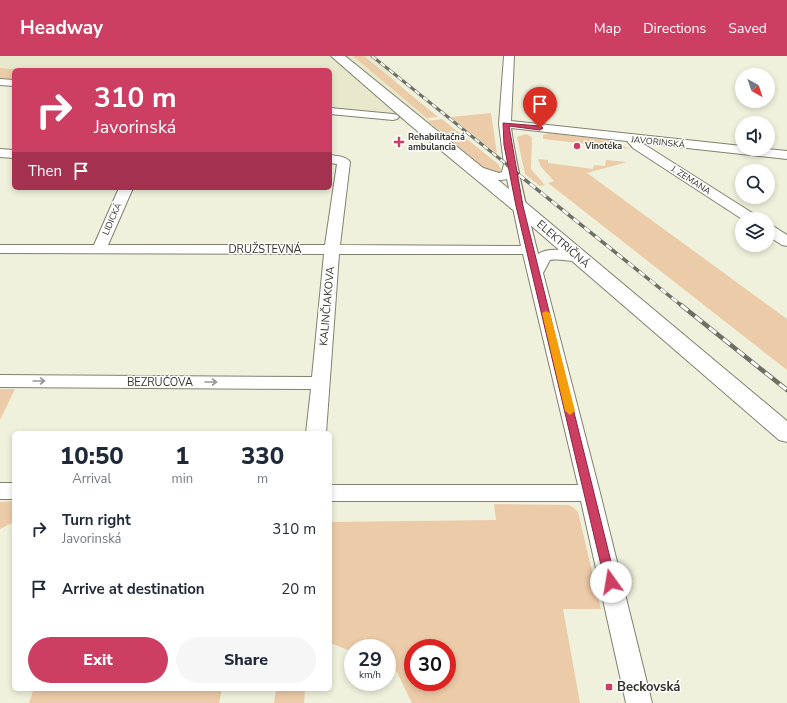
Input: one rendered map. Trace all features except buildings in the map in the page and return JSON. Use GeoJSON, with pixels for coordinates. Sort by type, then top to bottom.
{"type":"FeatureCollection","features":[{"type":"Feature","properties":{"kind":"main road","name":"ELEKTRIČNÁ"},"geometry":{"type":"LineString","coordinates":[[337,56],[519,206],[577,257],[787,434]]}},
{"type":"Feature","properties":{"kind":"street"},"geometry":{"type":"LineString","coordinates":[[508,56],[505,124],[519,206],[590,493],[639,703]]}},
{"type":"Feature","properties":{"kind":"street"},"geometry":{"type":"LineString","coordinates":[[0,82],[12,83]]}},
{"type":"Feature","properties":{"kind":"street"},"geometry":{"type":"LineString","coordinates":[[332,111],[393,117]]}},
{"type":"Feature","properties":{"kind":"street","name":"JAVORINSKÁ"},"geometry":{"type":"LineString","coordinates":[[505,124],[787,155]]}},
{"type":"Feature","properties":{"kind":"street","name":"J. ZEMANA"},"geometry":{"type":"LineString","coordinates":[[632,139],[637,144],[741,212]]}},
{"type":"Feature","properties":{"kind":"street"},"geometry":{"type":"LineString","coordinates":[[0,153],[12,154]]}},
{"type":"Feature","properties":{"kind":"street","name":"KALINČIAKOVA"},"geometry":{"type":"LineString","coordinates":[[316,431],[332,249],[336,175],[344,162],[332,159]]}},
{"type":"Feature","properties":{"kind":"street"},"geometry":{"type":"LineString","coordinates":[[474,169],[489,175],[504,176],[507,174],[511,163]]}},
{"type":"Feature","properties":{"kind":"street","name":"LIDICKÁ"},"geometry":{"type":"LineString","coordinates":[[99,249],[125,190]]}},
{"type":"Feature","properties":{"kind":"street"},"geometry":{"type":"LineString","coordinates":[[775,234],[787,242]]}},
{"type":"Feature","properties":{"kind":"street","name":"DRUŽSTEVNÁ"},"geometry":{"type":"LineString","coordinates":[[0,249],[531,250]]}},
{"type":"Feature","properties":{"kind":"street"},"geometry":{"type":"LineString","coordinates":[[536,272],[545,256],[560,254],[577,257]]}},
{"type":"Feature","properties":{"kind":"street","name":"BEZRUČOVA"},"geometry":{"type":"LineString","coordinates":[[0,381],[320,383]]}},
{"type":"Feature","properties":{"kind":"street"},"geometry":{"type":"LineString","coordinates":[[0,492],[12,492]]}},
{"type":"Feature","properties":{"kind":"street"},"geometry":{"type":"LineString","coordinates":[[332,493],[590,493]]}},
{"type":"Feature","properties":{"kind":"shaded area"},"geometry":{"type":"Polygon","coordinates":[[[0,56],[374,56],[434,124],[332,114],[332,68],[12,68],[12,72],[0,83],[0,56]]]}},
{"type":"Feature","properties":{"kind":"shaded area"},"geometry":{"type":"Polygon","coordinates":[[[353,56],[364,56],[438,117],[427,118],[353,56]]]}},
{"type":"Feature","properties":{"kind":"shaded area"},"geometry":{"type":"Polygon","coordinates":[[[0,68],[12,69],[12,81],[0,79],[0,68]]]}},
{"type":"Feature","properties":{"kind":"shaded area"},"geometry":{"type":"Polygon","coordinates":[[[491,113],[497,154],[451,117],[491,113]]]}},
{"type":"Feature","properties":{"kind":"shaded area"},"geometry":{"type":"Polygon","coordinates":[[[442,119],[498,164],[501,169],[500,172],[495,173],[488,171],[428,121],[442,119]]]}},
{"type":"Feature","properties":{"kind":"shaded area"},"geometry":{"type":"Polygon","coordinates":[[[549,133],[609,140],[630,149],[543,139],[543,135],[549,133]]]}},
{"type":"Feature","properties":{"kind":"shaded area"},"geometry":{"type":"Polygon","coordinates":[[[526,134],[532,137],[531,169],[545,185],[540,186],[525,174],[517,137],[526,134]]]}},
{"type":"Feature","properties":{"kind":"shaded area"},"geometry":{"type":"Polygon","coordinates":[[[538,159],[548,160],[548,163],[593,169],[594,165],[605,166],[606,160],[627,162],[587,173],[787,319],[787,370],[548,183],[554,181],[541,167],[538,159]]]}},
{"type":"Feature","properties":{"kind":"shaded area"},"geometry":{"type":"Polygon","coordinates":[[[0,389],[15,389],[0,420],[0,389]]]}},
{"type":"Feature","properties":{"kind":"shaded area"},"geometry":{"type":"Polygon","coordinates":[[[12,501],[12,523],[0,529],[0,502],[12,501]]]}},
{"type":"Feature","properties":{"kind":"shaded area"},"geometry":{"type":"Polygon","coordinates":[[[494,504],[568,505],[573,507],[578,512],[601,609],[563,609],[580,703],[412,703],[406,691],[456,691],[456,639],[404,639],[404,687],[396,670],[396,639],[344,639],[344,648],[332,644],[332,522],[496,520],[494,504]]]}},
{"type":"Feature","properties":{"kind":"shaded area"},"geometry":{"type":"Polygon","coordinates":[[[33,691],[222,691],[219,703],[29,703],[33,691]]]}},
{"type":"Feature","properties":{"kind":"shaded area"},"geometry":{"type":"Polygon","coordinates":[[[276,691],[305,691],[304,703],[274,703],[276,691]]]}},
{"type":"Feature","properties":{"kind":"railway"},"geometry":{"type":"LineString","coordinates":[[372,56],[510,167]]}},
{"type":"Feature","properties":{"kind":"railway"},"geometry":{"type":"LineString","coordinates":[[508,166],[682,306]]}},
{"type":"Feature","properties":{"kind":"railway"},"geometry":{"type":"LineString","coordinates":[[681,305],[787,390]]}},
{"type":"Feature","properties":{"kind":"slow traffic"},"geometry":{"type":"LineString","coordinates":[[546,313],[570,411]]}},
{"type":"Feature","properties":{"kind":"place","name":"Rehabilitačná ambulancia"},"geometry":{"type":"Point","coordinates":[399,142]}},
{"type":"Feature","properties":{"kind":"place","name":"Vinotéka"},"geometry":{"type":"Point","coordinates":[577,146]}},
{"type":"Feature","properties":{"kind":"place","name":"Beckovská"},"geometry":{"type":"Point","coordinates":[609,687]}},
{"type":"Feature","properties":{"kind":"route"},"geometry":{"type":"LineString","coordinates":[[540,128],[505,124],[519,206],[611,582]]}}]}
